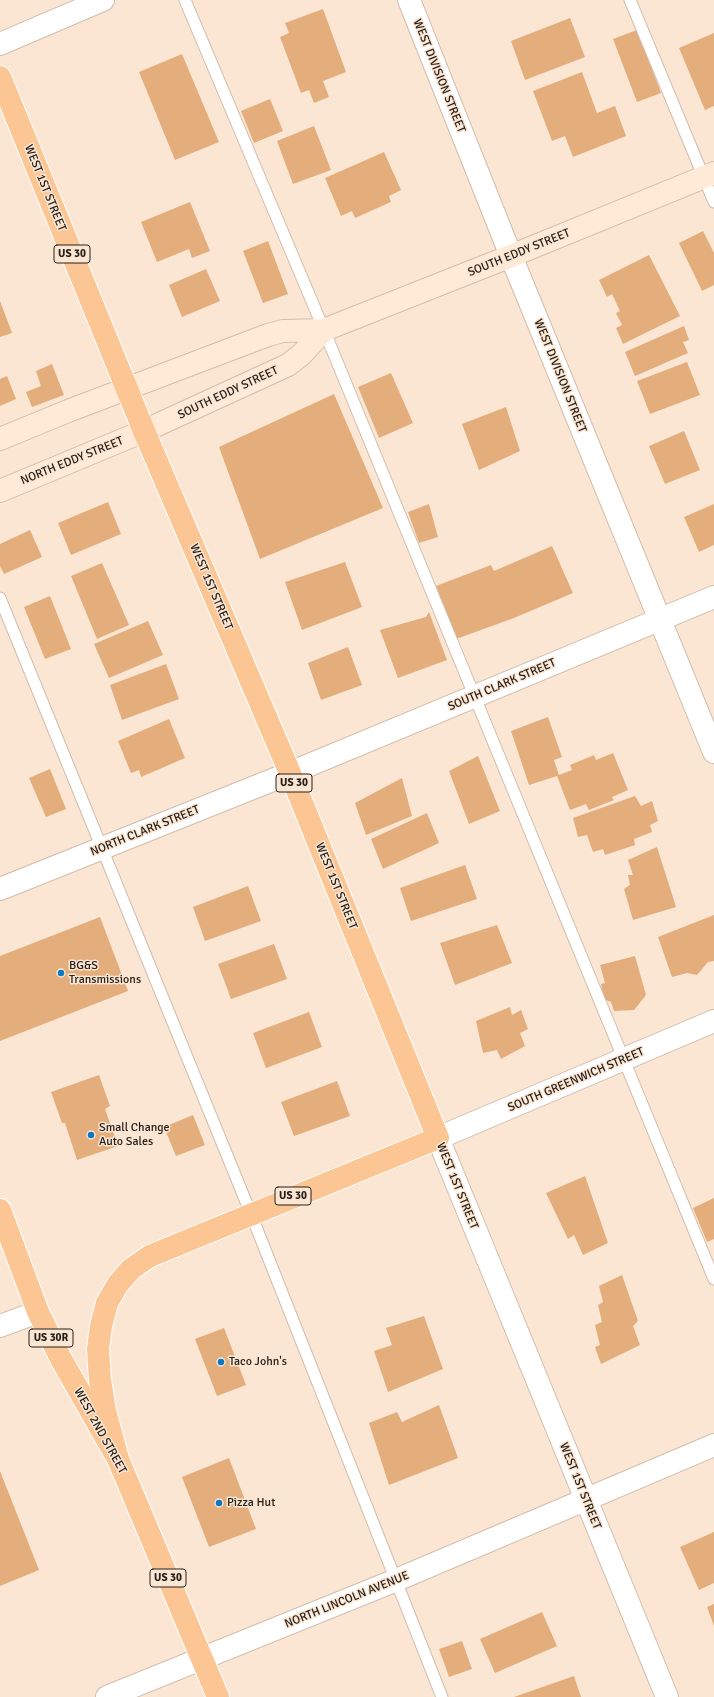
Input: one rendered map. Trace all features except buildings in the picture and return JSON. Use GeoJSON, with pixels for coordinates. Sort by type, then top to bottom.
{"type":"FeatureCollection","features":[{"type":"Feature","properties":{"kind":"highway","name":"WEST 1ST STREET"},"geometry":{"type":"LineString","coordinates":[[0,77],[144,431],[290,773],[438,1138]]}},
{"type":"Feature","properties":{"kind":"highway","name":"US 30"},"geometry":{"type":"LineString","coordinates":[[118,1459],[105,1410],[100,1380],[98,1349],[101,1326],[107,1303],[118,1284],[132,1269],[150,1256],[438,1138]]}},
{"type":"Feature","properties":{"kind":"highway","name":"WEST 2ND STREET"},"geometry":{"type":"LineString","coordinates":[[0,1210],[38,1312],[61,1359],[118,1459],[218,1697]]}},
{"type":"Feature","properties":{"kind":"main road","name":"SOUTH EDDY STREET"},"geometry":{"type":"LineString","coordinates":[[127,389],[268,335],[283,331],[324,330],[709,175]]}},
{"type":"Feature","properties":{"kind":"main road","name":"SOUTH EDDY STREET"},"geometry":{"type":"LineString","coordinates":[[144,431],[288,365],[302,354],[324,330]]}},
{"type":"Feature","properties":{"kind":"main road"},"geometry":{"type":"LineString","coordinates":[[0,439],[127,389]]}},
{"type":"Feature","properties":{"kind":"main road","name":"NORTH EDDY STREET"},"geometry":{"type":"LineString","coordinates":[[0,490],[144,431]]}},
{"type":"Feature","properties":{"kind":"street"},"geometry":{"type":"LineString","coordinates":[[0,44],[103,0]]}},
{"type":"Feature","properties":{"kind":"street","name":"WEST DIVISION STREET"},"geometry":{"type":"LineString","coordinates":[[409,0],[511,256],[714,752]]}},
{"type":"Feature","properties":{"kind":"street","name":"SOUTH CLARK STREET"},"geometry":{"type":"LineString","coordinates":[[290,773],[714,597]]}},
{"type":"Feature","properties":{"kind":"street","name":"NORTH CLARK STREET"},"geometry":{"type":"LineString","coordinates":[[0,889],[290,773]]}},
{"type":"Feature","properties":{"kind":"street","name":"SOUTH GREENWICH STREET"},"geometry":{"type":"LineString","coordinates":[[438,1138],[714,1022]]}},
{"type":"Feature","properties":{"kind":"street","name":"WEST 1ST STREET"},"geometry":{"type":"LineString","coordinates":[[438,1138],[667,1697]]}},
{"type":"Feature","properties":{"kind":"street"},"geometry":{"type":"LineString","coordinates":[[0,1326],[38,1312]]}},
{"type":"Feature","properties":{"kind":"street","name":"NORTH LINCOLN AVENUE"},"geometry":{"type":"LineString","coordinates":[[107,1697],[394,1581],[714,1444]]}},
{"type":"Feature","properties":{"kind":"lane"},"geometry":{"type":"LineString","coordinates":[[185,0],[324,330],[714,1279]]}},
{"type":"Feature","properties":{"kind":"lane"},"geometry":{"type":"LineString","coordinates":[[630,0],[709,175],[714,202]]}},
{"type":"Feature","properties":{"kind":"lane"},"geometry":{"type":"LineString","coordinates":[[0,598],[251,1214],[394,1581],[442,1697]]}},
{"type":"Feature","properties":{"kind":"place","name":"BG&S Transmissions"},"geometry":{"type":"Point","coordinates":[61,973]}},
{"type":"Feature","properties":{"kind":"place","name":"Small Change Auto Sales"},"geometry":{"type":"Point","coordinates":[91,1135]}},
{"type":"Feature","properties":{"kind":"place","name":"Taco John's"},"geometry":{"type":"Point","coordinates":[221,1362]}},
{"type":"Feature","properties":{"kind":"place","name":"Pizza Hut"},"geometry":{"type":"Point","coordinates":[219,1503]}}]}
